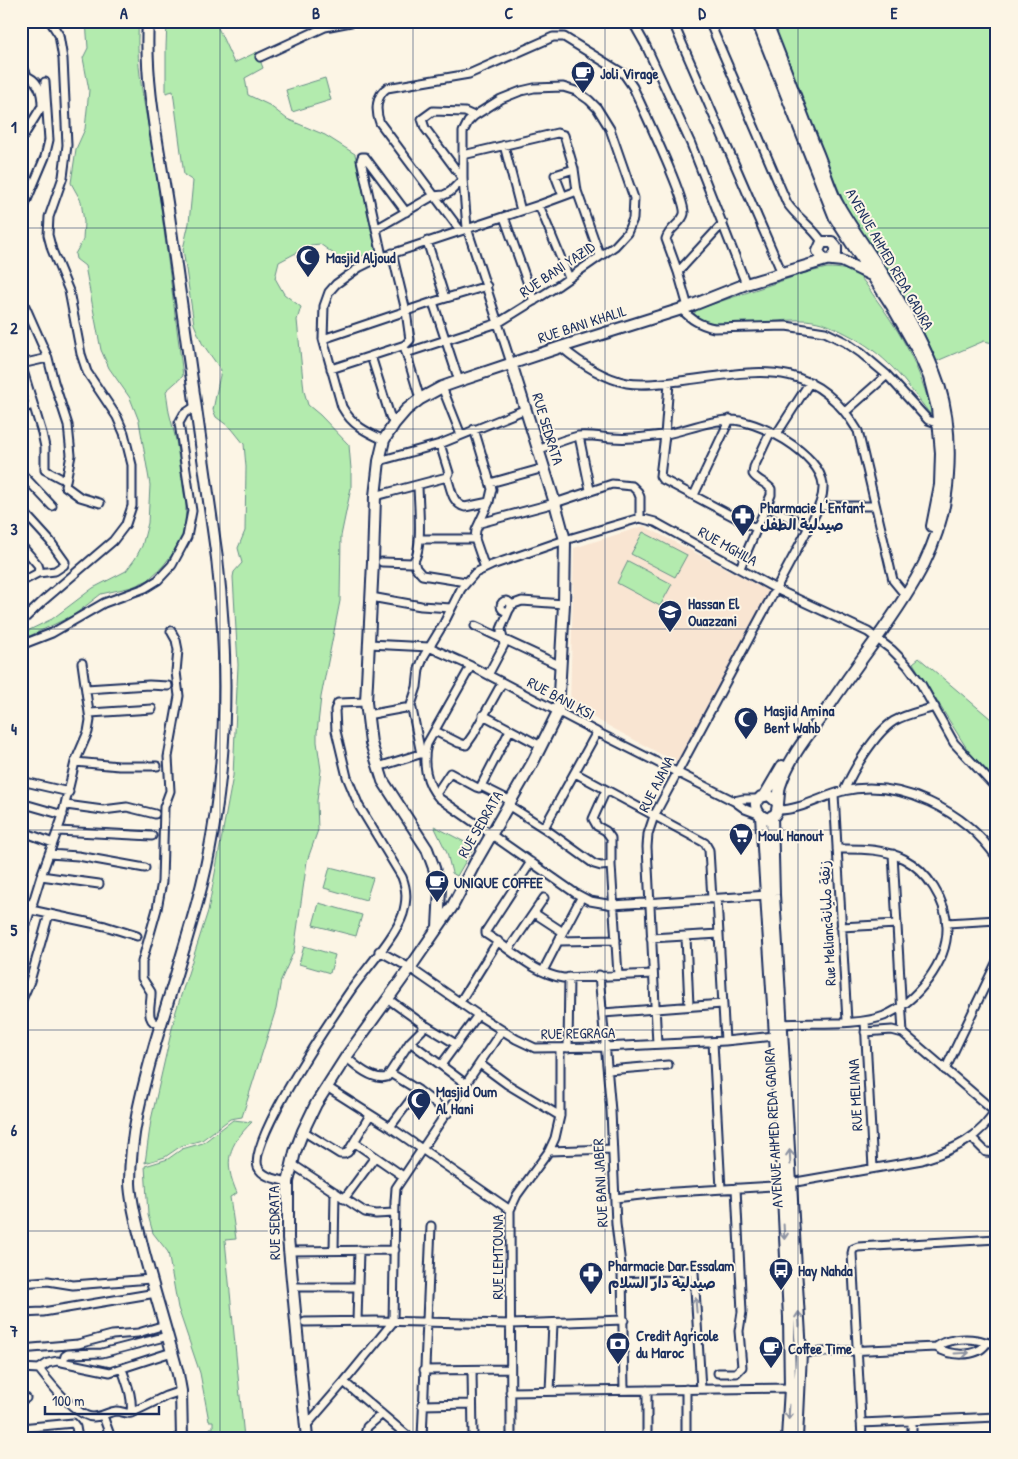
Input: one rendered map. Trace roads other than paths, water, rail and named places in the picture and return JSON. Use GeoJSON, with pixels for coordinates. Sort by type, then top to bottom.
{"type":"FeatureCollection","features":[{"type":"Feature","properties":{"kind":"street"},"geometry":{"type":"LineString","coordinates":[[21,622],[113,541],[126,524],[132,506],[132,465],[124,433],[117,417],[87,372],[81,354],[69,291],[48,235],[49,217],[63,177],[68,145],[64,59],[59,36],[50,21]]}},
{"type":"Feature","properties":{"kind":"street"},"geometry":{"type":"LineString","coordinates":[[148,21],[147,53],[150,87],[216,558],[222,612],[225,669],[218,792],[206,864],[197,904],[136,1112],[130,1166],[131,1201],[181,1391],[182,1438]]}},
{"type":"Feature","properties":{"kind":"street"},"geometry":{"type":"LineString","coordinates":[[260,57],[325,27],[356,21]]}},
{"type":"Feature","properties":{"kind":"street"},"geometry":{"type":"LineString","coordinates":[[632,21],[659,72],[691,144],[746,284]]}},
{"type":"Feature","properties":{"kind":"street"},"geometry":{"type":"LineString","coordinates":[[709,21],[786,203],[825,243],[836,247],[831,258]]}},
{"type":"Feature","properties":{"kind":"street","name":"AVENUE AHMED REDA GADIRA"},"geometry":{"type":"LineString","coordinates":[[757,21],[835,218],[853,237],[889,284],[925,349],[941,395],[946,425],[948,457],[948,478],[943,510],[929,555],[913,585],[797,741],[762,797]]}},
{"type":"Feature","properties":{"kind":"street","name":"AVENUE AHMED REDA GADIRA"},"geometry":{"type":"LineString","coordinates":[[766,21],[834,196],[873,276],[924,364],[933,392],[939,424],[941,468],[934,518],[920,560],[874,637],[790,763],[781,784],[770,895],[775,1036],[801,1353],[787,1438]]}},
{"type":"Feature","properties":{"kind":"street"},"geometry":{"type":"LineString","coordinates":[[675,27],[782,273]]}},
{"type":"Feature","properties":{"kind":"street"},"geometry":{"type":"LineString","coordinates":[[464,229],[432,196],[380,123],[378,99],[383,91],[388,88],[469,74],[553,37],[564,37],[624,74],[633,87],[676,185],[684,211],[683,217],[669,231],[666,238],[678,272],[685,308],[691,319],[702,326],[714,328],[786,326],[825,332],[861,353],[888,375],[928,420],[939,424]]}},
{"type":"Feature","properties":{"kind":"street"},"geometry":{"type":"LineString","coordinates":[[21,66],[26,76],[21,86]]}},
{"type":"Feature","properties":{"kind":"street"},"geometry":{"type":"LineString","coordinates":[[21,214],[45,157],[49,140],[44,107],[37,84],[33,78],[26,76]]}},
{"type":"Feature","properties":{"kind":"street"},"geometry":{"type":"LineString","coordinates":[[21,140],[44,107],[45,82]]}},
{"type":"Feature","properties":{"kind":"street","name":"RUE BANI YAZID"},"geometry":{"type":"LineString","coordinates":[[331,369],[371,356],[446,340],[498,323],[615,246],[627,233],[633,219],[634,198],[610,129],[597,108],[583,96],[576,91],[563,87],[534,88],[501,99],[474,116]]}},
{"type":"Feature","properties":{"kind":"street"},"geometry":{"type":"LineString","coordinates":[[463,179],[425,128],[422,119],[433,111],[465,112],[474,116],[468,122],[463,132],[464,229]]}},
{"type":"Feature","properties":{"kind":"street"},"geometry":{"type":"LineString","coordinates":[[463,155],[560,133],[564,135],[574,169],[577,191],[600,256]]}},
{"type":"Feature","properties":{"kind":"street"},"geometry":{"type":"LineString","coordinates":[[504,146],[521,211]]}},
{"type":"Feature","properties":{"kind":"street"},"geometry":{"type":"LineString","coordinates":[[382,256],[361,160],[363,156],[406,212]]}},
{"type":"Feature","properties":{"kind":"street"},"geometry":{"type":"LineString","coordinates":[[563,196],[555,176],[574,169]]}},
{"type":"Feature","properties":{"kind":"street"},"geometry":{"type":"LineString","coordinates":[[376,229],[432,196],[444,195],[450,192],[463,179]]}},
{"type":"Feature","properties":{"kind":"street"},"geometry":{"type":"LineString","coordinates":[[384,440],[365,431],[347,416],[342,407],[323,339],[324,306],[329,292],[344,277],[360,266],[382,256],[539,206],[577,191]]}},
{"type":"Feature","properties":{"kind":"street"},"geometry":{"type":"LineString","coordinates":[[539,206],[569,278]]}},
{"type":"Feature","properties":{"kind":"street"},"geometry":{"type":"LineString","coordinates":[[504,217],[534,301]]}},
{"type":"Feature","properties":{"kind":"street"},"geometry":{"type":"LineString","coordinates":[[808,266],[835,231],[835,218]]}},
{"type":"Feature","properties":{"kind":"street"},"geometry":{"type":"LineString","coordinates":[[678,272],[723,223]]}},
{"type":"Feature","properties":{"kind":"street","name":"RUE SEDRATA"},"geometry":{"type":"LineString","coordinates":[[307,1438],[288,1251],[287,1219],[288,1182],[303,1130],[346,1057],[452,907],[558,712],[564,604],[565,540],[555,502],[487,286],[464,229]]}},
{"type":"Feature","properties":{"kind":"street"},"geometry":{"type":"LineString","coordinates":[[825,243],[853,237]]}},
{"type":"Feature","properties":{"kind":"street","name":"RUE BANI KHALIL"},"geometry":{"type":"LineString","coordinates":[[438,928],[440,889],[434,868],[427,850],[389,792],[378,767],[371,743],[367,715],[375,496],[379,461],[384,440],[406,410],[420,399],[442,387],[685,308],[746,284],[831,258],[844,252],[853,237]]}},
{"type":"Feature","properties":{"kind":"street"},"geometry":{"type":"LineString","coordinates":[[427,241],[445,298]]}},
{"type":"Feature","properties":{"kind":"street"},"geometry":{"type":"LineString","coordinates":[[825,243],[820,256],[849,264],[873,276]]}},
{"type":"Feature","properties":{"kind":"street"},"geometry":{"type":"LineString","coordinates":[[392,252],[411,336],[405,349],[420,399]]}},
{"type":"Feature","properties":{"kind":"street"},"geometry":{"type":"LineString","coordinates":[[323,339],[487,286]]}},
{"type":"Feature","properties":{"kind":"street"},"geometry":{"type":"LineString","coordinates":[[21,297],[48,358],[69,432],[71,455],[65,485],[80,497],[100,503]]}},
{"type":"Feature","properties":{"kind":"street"},"geometry":{"type":"LineString","coordinates":[[433,302],[459,381]]}},
{"type":"Feature","properties":{"kind":"street"},"geometry":{"type":"LineString","coordinates":[[561,347],[576,360],[615,380],[629,384],[669,382],[756,371],[792,375],[810,382],[819,388],[845,412],[858,431],[893,580],[902,592]]}},
{"type":"Feature","properties":{"kind":"street"},"geometry":{"type":"LineString","coordinates":[[371,356],[394,424]]}},
{"type":"Feature","properties":{"kind":"street"},"geometry":{"type":"LineString","coordinates":[[48,358],[21,364],[24,382],[42,433],[45,447],[45,470],[66,479]]}},
{"type":"Feature","properties":{"kind":"street"},"geometry":{"type":"LineString","coordinates":[[845,412],[888,375]]}},
{"type":"Feature","properties":{"kind":"street"},"geometry":{"type":"LineString","coordinates":[[669,382],[666,435],[660,476],[662,479],[757,529]]}},
{"type":"Feature","properties":{"kind":"street"},"geometry":{"type":"LineString","coordinates":[[740,568],[757,529],[771,489],[755,477],[753,474],[754,467],[773,434],[810,382]]}},
{"type":"Feature","properties":{"kind":"street"},"geometry":{"type":"LineString","coordinates":[[442,387],[461,435]]}},
{"type":"Feature","properties":{"kind":"street"},"geometry":{"type":"LineString","coordinates":[[21,409],[33,405]]}},
{"type":"Feature","properties":{"kind":"street"},"geometry":{"type":"LineString","coordinates":[[21,645],[52,633],[104,603],[145,588],[163,576],[172,565],[187,537],[192,511],[179,423],[184,414],[196,406]]}},
{"type":"Feature","properties":{"kind":"street"},"geometry":{"type":"LineString","coordinates":[[379,461],[440,444],[526,409]]}},
{"type":"Feature","properties":{"kind":"street"},"geometry":{"type":"LineString","coordinates":[[538,450],[579,436],[626,439],[666,435],[730,419]]}},
{"type":"Feature","properties":{"kind":"street"},"geometry":{"type":"LineString","coordinates":[[694,495],[730,419]]}},
{"type":"Feature","properties":{"kind":"street","name":"RUE AJANA"},"geometry":{"type":"LineString","coordinates":[[657,1044],[646,847],[648,834],[654,816],[677,772],[809,527],[819,506],[823,486],[819,472],[802,451],[750,423],[730,419]]}},
{"type":"Feature","properties":{"kind":"street"},"geometry":{"type":"LineString","coordinates":[[474,430],[492,492],[475,539],[485,568]]}},
{"type":"Feature","properties":{"kind":"street"},"geometry":{"type":"LineString","coordinates":[[579,436],[590,490]]}},
{"type":"Feature","properties":{"kind":"street"},"geometry":{"type":"LineString","coordinates":[[440,444],[449,473],[447,477],[454,499],[461,506],[465,507],[489,502]]}},
{"type":"Feature","properties":{"kind":"street"},"geometry":{"type":"LineString","coordinates":[[490,483],[544,468]]}},
{"type":"Feature","properties":{"kind":"street"},"geometry":{"type":"LineString","coordinates":[[21,473],[52,506]]}},
{"type":"Feature","properties":{"kind":"street"},"geometry":{"type":"LineString","coordinates":[[375,496],[447,477]]}},
{"type":"Feature","properties":{"kind":"street"},"geometry":{"type":"LineString","coordinates":[[410,708],[417,687],[421,662],[466,582],[475,573],[565,540],[640,518],[640,497],[632,486],[612,484],[480,523]]}},
{"type":"Feature","properties":{"kind":"street"},"geometry":{"type":"LineString","coordinates":[[418,485],[419,539],[414,561],[416,568],[422,575],[466,582]]}},
{"type":"Feature","properties":{"kind":"street"},"geometry":{"type":"LineString","coordinates":[[766,506],[809,527]]}},
{"type":"Feature","properties":{"kind":"street"},"geometry":{"type":"LineString","coordinates":[[819,506],[875,506]]}},
{"type":"Feature","properties":{"kind":"street"},"geometry":{"type":"LineString","coordinates":[[21,509],[50,541],[65,562],[64,565],[55,571],[38,573],[21,582]]}},
{"type":"Feature","properties":{"kind":"street","name":"RUE MGHILA"},"geometry":{"type":"LineString","coordinates":[[640,518],[655,522],[776,589],[874,637],[907,665],[922,684],[954,744],[997,789]]}},
{"type":"Feature","properties":{"kind":"street"},"geometry":{"type":"LineString","coordinates":[[419,539],[475,539]]}},
{"type":"Feature","properties":{"kind":"street"},"geometry":{"type":"LineString","coordinates":[[21,545],[38,565],[38,573]]}},
{"type":"Feature","properties":{"kind":"street"},"geometry":{"type":"LineString","coordinates":[[382,562],[412,563],[414,561]]}},
{"type":"Feature","properties":{"kind":"street"},"geometry":{"type":"LineString","coordinates":[[371,597],[421,606],[451,608]]}},
{"type":"Feature","properties":{"kind":"street"},"geometry":{"type":"LineString","coordinates":[[488,675],[503,648],[501,629],[510,608],[522,601],[564,604]]}},
{"type":"Feature","properties":{"kind":"street"},"geometry":{"type":"LineString","coordinates":[[476,626],[561,666]]}},
{"type":"Feature","properties":{"kind":"street"},"geometry":{"type":"LineString","coordinates":[[161,1025],[155,1024],[150,1016],[151,992],[145,985],[141,975],[143,956],[158,908],[162,882],[164,807],[170,791],[168,757],[179,696],[176,668],[178,650],[176,640],[171,631]]}},
{"type":"Feature","properties":{"kind":"street","name":"RUE BANI KSI"},"geometry":{"type":"LineString","coordinates":[[369,644],[430,647],[471,666],[734,801],[745,809],[760,815]]}},
{"type":"Feature","properties":{"kind":"street"},"geometry":{"type":"LineString","coordinates":[[21,941],[41,876],[63,815],[76,762],[88,732],[90,713],[82,663]]}},
{"type":"Feature","properties":{"kind":"street"},"geometry":{"type":"LineString","coordinates":[[378,767],[423,753],[471,666]]}},
{"type":"Feature","properties":{"kind":"street"},"geometry":{"type":"LineString","coordinates":[[435,731],[466,745],[502,683]]}},
{"type":"Feature","properties":{"kind":"street"},"geometry":{"type":"LineString","coordinates":[[86,689],[149,685],[168,686]]}},
{"type":"Feature","properties":{"kind":"street"},"geometry":{"type":"LineString","coordinates":[[288,1182],[268,1177],[258,1168],[259,1151],[266,1134],[303,1065],[403,914],[406,888],[359,806],[343,763],[336,724],[335,710],[338,704],[366,702]]}},
{"type":"Feature","properties":{"kind":"street"},"geometry":{"type":"LineString","coordinates":[[844,791],[857,765],[888,726],[904,717],[935,707]]}},
{"type":"Feature","properties":{"kind":"street"},"geometry":{"type":"LineString","coordinates":[[367,715],[410,708]]}},
{"type":"Feature","properties":{"kind":"street"},"geometry":{"type":"LineString","coordinates":[[410,708],[413,712],[429,782],[436,794],[582,898],[599,904],[613,905],[770,895]]}},
{"type":"Feature","properties":{"kind":"street"},"geometry":{"type":"LineString","coordinates":[[90,713],[152,709]]}},
{"type":"Feature","properties":{"kind":"street"},"geometry":{"type":"LineString","coordinates":[[483,715],[541,746]]}},
{"type":"Feature","properties":{"kind":"street"},"geometry":{"type":"LineString","coordinates":[[482,786],[510,730]]}},
{"type":"Feature","properties":{"kind":"street"},"geometry":{"type":"LineString","coordinates":[[544,828],[597,732]]}},
{"type":"Feature","properties":{"kind":"street"},"geometry":{"type":"LineString","coordinates":[[76,762],[126,766],[157,766]]}},
{"type":"Feature","properties":{"kind":"street"},"geometry":{"type":"LineString","coordinates":[[575,772],[654,816],[695,836],[708,845],[719,934],[725,1041]]}},
{"type":"Feature","properties":{"kind":"street"},"geometry":{"type":"LineString","coordinates":[[436,794],[450,773],[478,788],[482,786],[509,803],[594,864],[601,866],[611,865]]}},
{"type":"Feature","properties":{"kind":"street"},"geometry":{"type":"LineString","coordinates":[[21,780],[69,792]]}},
{"type":"Feature","properties":{"kind":"street"},"geometry":{"type":"LineString","coordinates":[[762,797],[755,807],[760,815],[769,818],[778,810],[844,791],[869,789],[892,791],[933,804],[951,813],[967,825],[997,858]]}},
{"type":"Feature","properties":{"kind":"street"},"geometry":{"type":"LineString","coordinates":[[606,790],[593,819],[597,826],[606,831],[611,838],[618,975]]}},
{"type":"Feature","properties":{"kind":"street","name":"Rue Melianaزنقة مليانة"},"geometry":{"type":"LineString","coordinates":[[834,794],[847,1021]]}},
{"type":"Feature","properties":{"kind":"street"},"geometry":{"type":"LineString","coordinates":[[734,801],[772,797],[778,810]]}},
{"type":"Feature","properties":{"kind":"street"},"geometry":{"type":"LineString","coordinates":[[21,803],[63,815]]}},
{"type":"Feature","properties":{"kind":"street"},"geometry":{"type":"LineString","coordinates":[[66,804],[103,810],[127,807],[155,814]]}},
{"type":"Feature","properties":{"kind":"street","name":"AVENUE AHMED REDA GADIRA"},"geometry":{"type":"LineString","coordinates":[[760,815],[770,895],[782,1024],[789,1317],[797,1438]]}},
{"type":"Feature","properties":{"kind":"street"},"geometry":{"type":"LineString","coordinates":[[21,831],[53,843]]}},
{"type":"Feature","properties":{"kind":"street"},"geometry":{"type":"LineString","coordinates":[[58,831],[152,836]]}},
{"type":"Feature","properties":{"kind":"street"},"geometry":{"type":"LineString","coordinates":[[782,1024],[865,1021],[883,1016],[902,1006],[922,987],[934,970],[945,942],[947,923],[939,898],[929,880],[916,867],[893,854],[874,850],[837,848]]}},
{"type":"Feature","properties":{"kind":"street"},"geometry":{"type":"LineString","coordinates":[[49,854],[78,856],[145,868]]}},
{"type":"Feature","properties":{"kind":"street"},"geometry":{"type":"LineString","coordinates":[[893,854],[903,1033]]}},
{"type":"Feature","properties":{"kind":"street"},"geometry":{"type":"LineString","coordinates":[[531,862],[486,931],[486,934],[550,976],[653,974]]}},
{"type":"Feature","properties":{"kind":"street"},"geometry":{"type":"LineString","coordinates":[[41,876],[99,884]]}},
{"type":"Feature","properties":{"kind":"street"},"geometry":{"type":"LineString","coordinates":[[509,950],[544,898]]}},
{"type":"Feature","properties":{"kind":"street"},"geometry":{"type":"LineString","coordinates":[[542,972],[582,898]]}},
{"type":"Feature","properties":{"kind":"street"},"geometry":{"type":"LineString","coordinates":[[21,902],[49,914],[105,926],[137,936]]}},
{"type":"Feature","properties":{"kind":"street"},"geometry":{"type":"LineString","coordinates":[[534,912],[563,932]]}},
{"type":"Feature","properties":{"kind":"street"},"geometry":{"type":"LineString","coordinates":[[21,1002],[30,981],[49,914]]}},
{"type":"Feature","properties":{"kind":"street"},"geometry":{"type":"LineString","coordinates":[[947,923],[997,920]]}},
{"type":"Feature","properties":{"kind":"street"},"geometry":{"type":"LineString","coordinates":[[841,927],[897,924]]}},
{"type":"Feature","properties":{"kind":"street"},"geometry":{"type":"LineString","coordinates":[[650,938],[719,934]]}},
{"type":"Feature","properties":{"kind":"street"},"geometry":{"type":"LineString","coordinates":[[686,937],[689,1006]]}},
{"type":"Feature","properties":{"kind":"street"},"geometry":{"type":"LineString","coordinates":[[558,941],[616,940]]}},
{"type":"Feature","properties":{"kind":"street"},"geometry":{"type":"LineString","coordinates":[[460,1002],[498,941]]}},
{"type":"Feature","properties":{"kind":"street","name":"RUE REGRAGA"},"geometry":{"type":"LineString","coordinates":[[379,951],[410,968],[502,1030],[535,1048],[713,1042],[775,1036]]}},
{"type":"Feature","properties":{"kind":"street"},"geometry":{"type":"LineString","coordinates":[[945,1070],[997,962]]}},
{"type":"Feature","properties":{"kind":"street","name":"RUE BANI JABER"},"geometry":{"type":"LineString","coordinates":[[599,975],[604,1047],[608,1070],[616,1224],[622,1273],[624,1390]]}},
{"type":"Feature","properties":{"kind":"street","name":"RUE LEMTOUNA"},"geometry":{"type":"LineString","coordinates":[[511,1438],[510,1210],[517,1195],[549,1151],[555,1138],[560,1116],[569,977]]}},
{"type":"Feature","properties":{"kind":"street"},"geometry":{"type":"LineString","coordinates":[[388,999],[456,1044]]}},
{"type":"Feature","properties":{"kind":"street"},"geometry":{"type":"LineString","coordinates":[[603,1013],[722,1004]]}},
{"type":"Feature","properties":{"kind":"street"},"geometry":{"type":"LineString","coordinates":[[441,1065],[478,1015]]}},
{"type":"Feature","properties":{"kind":"street","name":"RUE MELIANA"},"geometry":{"type":"LineString","coordinates":[[865,1021],[873,1168]]}},
{"type":"Feature","properties":{"kind":"street"},"geometry":{"type":"LineString","coordinates":[[346,1057],[378,1077],[387,1077],[410,1042],[422,1030],[424,1024]]}},
{"type":"Feature","properties":{"kind":"street"},"geometry":{"type":"LineString","coordinates":[[306,1426],[393,1322],[395,1194],[403,1176],[448,1113],[502,1030]]}},
{"type":"Feature","properties":{"kind":"street"},"geometry":{"type":"LineString","coordinates":[[615,1198],[786,1184],[922,1160],[946,1152],[972,1138],[984,1127],[996,1110],[945,1070],[903,1033],[892,1030],[865,1032]]}},
{"type":"Feature","properties":{"kind":"street"},"geometry":{"type":"LineString","coordinates":[[410,1042],[466,1084]]}},
{"type":"Feature","properties":{"kind":"street"},"geometry":{"type":"LineString","coordinates":[[713,1042],[720,1189]]}},
{"type":"Feature","properties":{"kind":"street"},"geometry":{"type":"LineString","coordinates":[[480,1064],[507,1084],[560,1116]]}},
{"type":"Feature","properties":{"kind":"street"},"geometry":{"type":"LineString","coordinates":[[608,1070],[668,1065]]}},
{"type":"Feature","properties":{"kind":"street"},"geometry":{"type":"LineString","coordinates":[[390,1073],[418,1090],[448,1113]]}},
{"type":"Feature","properties":{"kind":"street"},"geometry":{"type":"LineString","coordinates":[[327,1087],[390,1127],[510,1210]]}},
{"type":"Feature","properties":{"kind":"street"},"geometry":{"type":"LineString","coordinates":[[390,1127],[418,1090]]}},
{"type":"Feature","properties":{"kind":"street"},"geometry":{"type":"LineString","coordinates":[[303,1130],[342,1155],[348,1152],[370,1115]]}},
{"type":"Feature","properties":{"kind":"street"},"geometry":{"type":"LineString","coordinates":[[972,1138],[986,1152],[997,1153]]}},
{"type":"Feature","properties":{"kind":"street"},"geometry":{"type":"LineString","coordinates":[[354,1142],[403,1176]]}},
{"type":"Feature","properties":{"kind":"street"},"geometry":{"type":"LineString","coordinates":[[549,1151],[612,1149]]}},
{"type":"Feature","properties":{"kind":"street"},"geometry":{"type":"LineString","coordinates":[[344,1198],[375,1157]]}},
{"type":"Feature","properties":{"kind":"street"},"geometry":{"type":"LineString","coordinates":[[292,1164],[365,1212],[376,1214],[394,1213]]}},
{"type":"Feature","properties":{"kind":"street"},"geometry":{"type":"LineString","coordinates":[[718,1373],[736,1373],[742,1367],[739,1332],[742,1312],[736,1188]]}},
{"type":"Feature","properties":{"kind":"street"},"geometry":{"type":"LineString","coordinates":[[334,1250],[335,1192]]}},
{"type":"Feature","properties":{"kind":"street"},"geometry":{"type":"LineString","coordinates":[[422,1438],[431,1226]]}},
{"type":"Feature","properties":{"kind":"street"},"geometry":{"type":"LineString","coordinates":[[862,1438],[852,1253],[854,1248],[997,1239]]}},
{"type":"Feature","properties":{"kind":"street"},"geometry":{"type":"LineString","coordinates":[[357,1321],[359,1250]]}},
{"type":"Feature","properties":{"kind":"street"},"geometry":{"type":"LineString","coordinates":[[288,1251],[395,1250]]}},
{"type":"Feature","properties":{"kind":"street"},"geometry":{"type":"LineString","coordinates":[[622,1273],[694,1272],[701,1389]]}},
{"type":"Feature","properties":{"kind":"street"},"geometry":{"type":"LineString","coordinates":[[21,1283],[48,1281],[78,1285],[152,1279]]}},
{"type":"Feature","properties":{"kind":"street"},"geometry":{"type":"LineString","coordinates":[[292,1286],[357,1286]]}},
{"type":"Feature","properties":{"kind":"street"},"geometry":{"type":"LineString","coordinates":[[21,1313],[43,1312],[156,1294]]}},
{"type":"Feature","properties":{"kind":"street"},"geometry":{"type":"LineString","coordinates":[[306,1322],[511,1324],[624,1320]]}},
{"type":"Feature","properties":{"kind":"street"},"geometry":{"type":"LineString","coordinates":[[550,1391],[553,1323]]}},
{"type":"Feature","properties":{"kind":"street"},"geometry":{"type":"LineString","coordinates":[[21,1350],[78,1344],[112,1336],[138,1333],[165,1325]]}},
{"type":"Feature","properties":{"kind":"street"},"geometry":{"type":"LineString","coordinates":[[63,1362],[68,1354],[102,1353],[168,1336]]}},
{"type":"Feature","properties":{"kind":"street"},"geometry":{"type":"LineString","coordinates":[[801,1353],[936,1347],[944,1342],[961,1340],[977,1340],[986,1344],[997,1343]]}},
{"type":"Feature","properties":{"kind":"street"},"geometry":{"type":"LineString","coordinates":[[936,1347],[951,1353],[974,1352],[982,1349],[986,1344]]}},
{"type":"Feature","properties":{"kind":"street"},"geometry":{"type":"LineString","coordinates":[[21,1368],[39,1369],[48,1363],[57,1361],[110,1372],[172,1352]]}},
{"type":"Feature","properties":{"kind":"street"},"geometry":{"type":"LineString","coordinates":[[39,1369],[57,1391],[84,1416],[103,1416],[115,1411],[126,1414],[181,1391]]}},
{"type":"Feature","properties":{"kind":"street"},"geometry":{"type":"LineString","coordinates":[[122,1369],[130,1393],[131,1412]]}},
{"type":"Feature","properties":{"kind":"street"},"geometry":{"type":"LineString","coordinates":[[424,1370],[510,1369]]}},
{"type":"Feature","properties":{"kind":"street"},"geometry":{"type":"LineString","coordinates":[[472,1370],[473,1438]]}},
{"type":"Feature","properties":{"kind":"street"},"geometry":{"type":"LineString","coordinates":[[344,1382],[410,1438]]}},
{"type":"Feature","properties":{"kind":"street"},"geometry":{"type":"LineString","coordinates":[[510,1392],[795,1388]]}},
{"type":"Feature","properties":{"kind":"street"},"geometry":{"type":"LineString","coordinates":[[686,1389],[686,1438]]}},
{"type":"Feature","properties":{"kind":"street"},"geometry":{"type":"LineString","coordinates":[[646,1390],[647,1438]]}},
{"type":"Feature","properties":{"kind":"street"},"geometry":{"type":"LineString","coordinates":[[422,1405],[472,1404]]}},
{"type":"Feature","properties":{"kind":"street"},"geometry":{"type":"LineString","coordinates":[[364,1438],[366,1427],[382,1414]]}},
{"type":"Feature","properties":{"kind":"street"},"geometry":{"type":"LineString","coordinates":[[103,1416],[111,1438]]}},
{"type":"Feature","properties":{"kind":"street"},"geometry":{"type":"LineString","coordinates":[[862,1423],[997,1417]]}},
{"type":"Feature","properties":{"kind":"street"},"geometry":{"type":"LineString","coordinates":[[912,1421],[912,1438]]}},
{"type":"Feature","properties":{"kind":"street"},"geometry":{"type":"LineString","coordinates":[[21,1428],[73,1423],[76,1427],[78,1438]]}},
{"type":"Feature","properties":{"kind":"place","name":"Joli Virage"},"geometry":{"type":"Point","coordinates":[583,94]}},
{"type":"Feature","properties":{"kind":"place","name":"Masjid Aljoud"},"geometry":{"type":"Point","coordinates":[308,278]}},
{"type":"Feature","properties":{"kind":"place","name":"Pharmacie L'Enfant صيدلية الطفل"},"geometry":{"type":"Point","coordinates":[743,537]}},
{"type":"Feature","properties":{"kind":"place","name":"Hassan El Ouazzani"},"geometry":{"type":"Point","coordinates":[670,633]}},
{"type":"Feature","properties":{"kind":"place","name":"Masjid Amina Bent Wahb"},"geometry":{"type":"Point","coordinates":[746,740]}},
{"type":"Feature","properties":{"kind":"place","name":"Moul Hanout"},"geometry":{"type":"Point","coordinates":[741,856]}},
{"type":"Feature","properties":{"kind":"place","name":"UNIQUE COFFEE"},"geometry":{"type":"Point","coordinates":[437,903]}},
{"type":"Feature","properties":{"kind":"place","name":"Masjid Oum Al Hani"},"geometry":{"type":"Point","coordinates":[419,1121]}},
{"type":"Feature","properties":{"kind":"place","name":"Hay Nahda"},"geometry":{"type":"Point","coordinates":[781,1291]}},
{"type":"Feature","properties":{"kind":"place","name":"Pharmacie Dar Essalam صيدلية دار السلام"},"geometry":{"type":"Point","coordinates":[591,1295]}},
{"type":"Feature","properties":{"kind":"place","name":"Credit Agricole du Maroc"},"geometry":{"type":"Point","coordinates":[618,1365]}},
{"type":"Feature","properties":{"kind":"place","name":"Coffee Time"},"geometry":{"type":"Point","coordinates":[771,1369]}}]}
